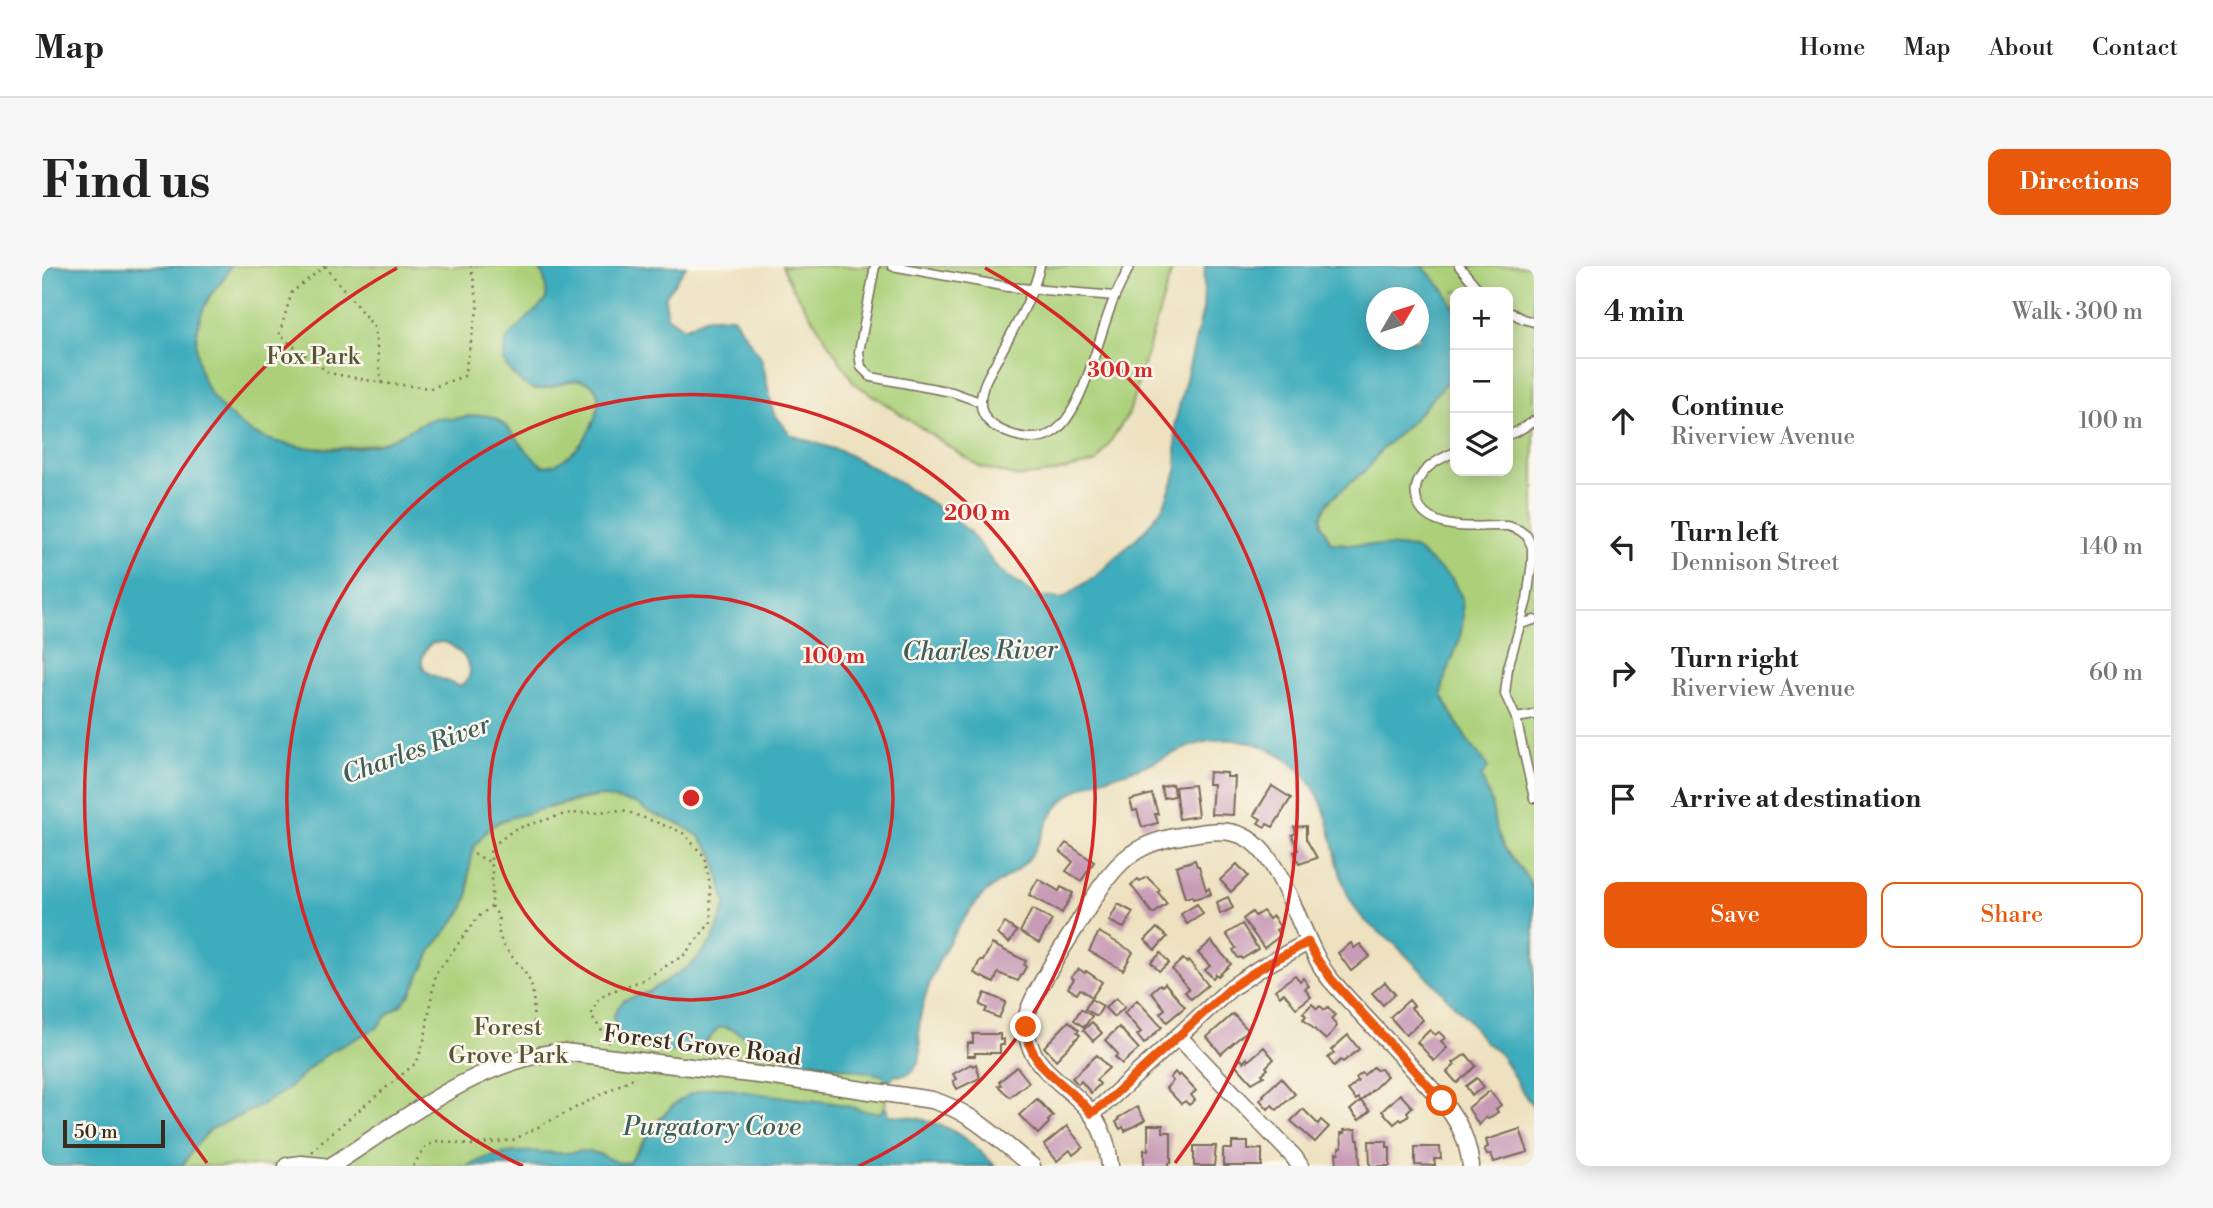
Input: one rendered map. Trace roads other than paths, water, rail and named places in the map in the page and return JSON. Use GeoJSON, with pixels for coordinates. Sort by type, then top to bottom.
{"type":"FeatureCollection","features":[{"type":"Feature","properties":{"kind":"street"},"geometry":{"type":"LineString","coordinates":[[1110,1166],[1104,1138],[1091,1113],[1037,1061],[1028,1041],[1026,1015],[1098,890],[1123,859],[1147,845],[1174,837],[1228,832],[1247,837],[1269,858],[1317,959],[1332,980],[1449,1109],[1465,1138],[1471,1166]]}},
{"type":"Feature","properties":{"kind":"street"},"geometry":{"type":"LineString","coordinates":[[1091,1113],[1242,980],[1308,942]]}},
{"type":"Feature","properties":{"kind":"street"},"geometry":{"type":"LineString","coordinates":[[1178,1035],[1300,1166]]}},
{"type":"Feature","properties":{"kind":"street","name":"Forest Grove Road"},"geometry":{"type":"LineString","coordinates":[[331,1166],[429,1104],[478,1077],[510,1062],[544,1053],[564,1052],[767,1076],[932,1100],[958,1110],[983,1125],[1032,1166]]}},
{"type":"Feature","properties":{"kind":"street"},"geometry":{"type":"LineString","coordinates":[[287,1166],[315,1165]]}},
{"type":"Feature","properties":{"kind":"lane"},"geometry":{"type":"LineString","coordinates":[[875,266],[859,352],[859,361],[866,373],[878,380],[953,392],[980,402]]}},
{"type":"Feature","properties":{"kind":"lane"},"geometry":{"type":"LineString","coordinates":[[892,266],[1034,290],[1115,296]]}},
{"type":"Feature","properties":{"kind":"lane"},"geometry":{"type":"LineString","coordinates":[[1040,266],[1034,290],[986,380],[980,402],[986,419],[997,428],[1013,435],[1038,438],[1053,433],[1070,415],[1082,391],[1115,296],[1130,266]]}},
{"type":"Feature","properties":{"kind":"lane"},"geometry":{"type":"LineString","coordinates":[[1459,266],[1477,287]]}},
{"type":"Feature","properties":{"kind":"lane"},"geometry":{"type":"LineString","coordinates":[[1513,314],[1534,322]]}},
{"type":"Feature","properties":{"kind":"lane"},"geometry":{"type":"LineString","coordinates":[[1513,433],[1534,421]]}},
{"type":"Feature","properties":{"kind":"lane"},"geometry":{"type":"LineString","coordinates":[[1450,454],[1424,471],[1416,485],[1415,497],[1419,508],[1427,516],[1438,522],[1508,526],[1531,533],[1532,562],[1527,600],[1505,694],[1516,719],[1534,798]]}},
{"type":"Feature","properties":{"kind":"lane"},"geometry":{"type":"LineString","coordinates":[[1521,624],[1534,620]]}},
{"type":"Feature","properties":{"kind":"lane"},"geometry":{"type":"LineString","coordinates":[[1516,719],[1534,715]]}},
{"type":"Feature","properties":{"kind":"water","name":"Charles River"},"geometry":{"type":"Polygon","coordinates":[[[42,266],[230,266],[210,296],[200,318],[196,350],[201,373],[211,395],[241,426],[257,435],[287,445],[321,449],[356,448],[387,441],[436,418],[484,415],[497,419],[511,431],[543,466],[561,461],[582,443],[593,423],[599,402],[592,385],[583,381],[571,381],[541,389],[530,388],[516,378],[503,360],[510,335],[546,300],[545,282],[537,266],[686,266],[665,297],[667,316],[684,328],[707,317],[733,317],[762,360],[773,412],[791,435],[843,452],[884,473],[969,531],[999,570],[1037,596],[1061,599],[1096,576],[1145,530],[1164,505],[1177,471],[1175,423],[1203,310],[1205,266],[1422,266],[1445,291],[1450,300],[1450,376],[1413,420],[1379,452],[1370,466],[1329,501],[1322,514],[1321,523],[1331,543],[1414,548],[1452,579],[1462,598],[1460,638],[1443,684],[1442,696],[1467,740],[1488,768],[1481,777],[1491,801],[1495,825],[1504,848],[1529,880],[1534,893],[1534,1107],[1496,1050],[1485,1042],[1462,1013],[1398,947],[1359,914],[1341,877],[1318,795],[1308,780],[1288,761],[1265,747],[1224,739],[1192,746],[1141,767],[1091,783],[1064,800],[1048,822],[1026,862],[980,898],[953,935],[932,976],[923,1005],[919,1025],[918,1064],[909,1074],[893,1076],[890,1081],[882,1075],[791,1058],[757,1045],[725,1027],[718,1028],[702,1044],[683,1051],[651,1050],[625,1041],[613,1017],[624,1000],[648,992],[691,965],[715,936],[726,904],[713,853],[700,837],[682,825],[649,812],[636,803],[599,796],[499,821],[490,827],[474,847],[468,876],[469,893],[463,910],[433,948],[411,993],[401,1005],[387,1015],[377,1028],[333,1050],[315,1063],[289,1088],[260,1106],[211,1129],[182,1166],[42,1166],[42,266]],[[445,642],[431,643],[423,656],[423,666],[430,674],[460,686],[467,680],[470,668],[457,650],[445,642]]]}},
{"type":"Feature","properties":{"kind":"water","name":"Purgatory Cove"},"geometry":{"type":"Polygon","coordinates":[[[719,1087],[838,1104],[880,1113],[885,1107],[890,1115],[921,1119],[948,1128],[972,1144],[995,1166],[468,1166],[502,1154],[524,1152],[588,1151],[614,1161],[629,1162],[656,1124],[675,1104],[702,1090],[719,1087]]]}},
{"type":"Feature","properties":{"kind":"park label","name":"Fox Park"},"geometry":{"type":"Point","coordinates":[313,357]}},
{"type":"Feature","properties":{"kind":"park label","name":"Forest Grove Park"},"geometry":{"type":"Point","coordinates":[508,1042]}}]}
